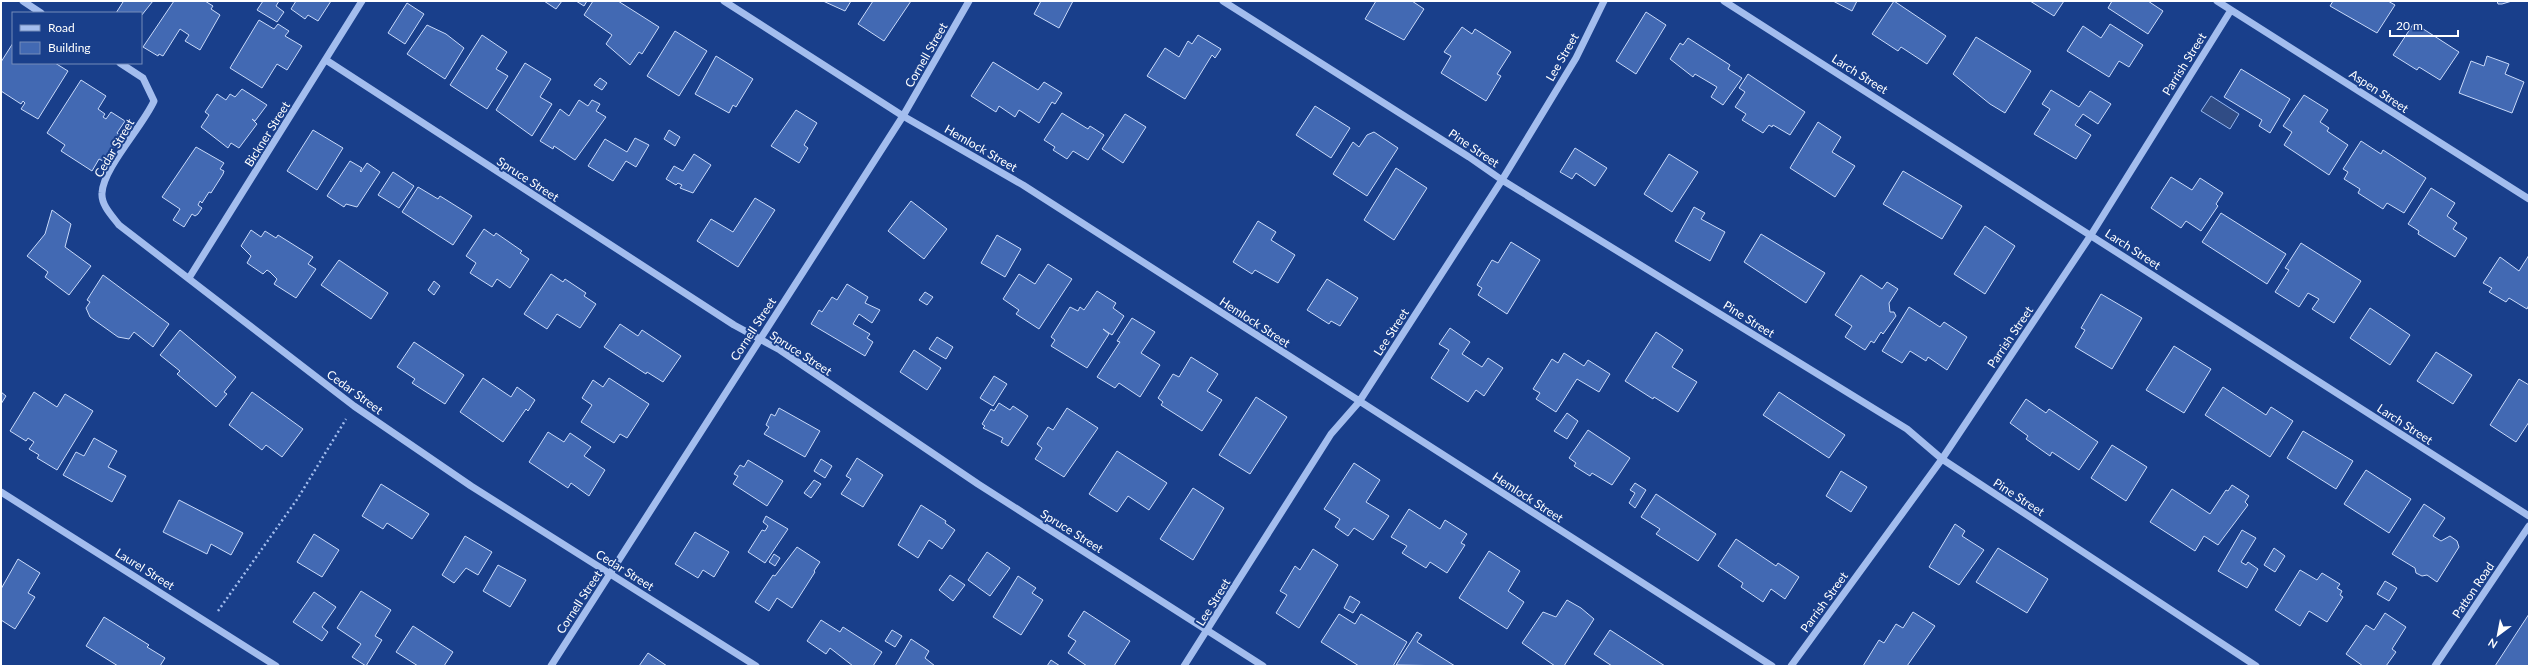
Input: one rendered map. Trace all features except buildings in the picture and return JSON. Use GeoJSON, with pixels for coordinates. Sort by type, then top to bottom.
{"type":"FeatureCollection","features":[{"type":"Feature","properties":{"kind":"street"},"geometry":{"type":"LineString","coordinates":[[22,1],[40,12]]}},
{"type":"Feature","properties":{"kind":"street","name":"Bickner Street"},"geometry":{"type":"LineString","coordinates":[[189,278],[362,1]]}},
{"type":"Feature","properties":{"kind":"street","name":"Hemlock Street"},"geometry":{"type":"LineString","coordinates":[[724,1],[903,116],[1023,185],[1772,666]]}},
{"type":"Feature","properties":{"kind":"street","name":"Cornell Street"},"geometry":{"type":"LineString","coordinates":[[551,666],[903,116],[969,1]]}},
{"type":"Feature","properties":{"kind":"street","name":"Pine Street"},"geometry":{"type":"LineString","coordinates":[[1223,1],[1469,157],[1502,180],[1907,430],[1942,459],[2256,666]]}},
{"type":"Feature","properties":{"kind":"street","name":"Lee Street"},"geometry":{"type":"LineString","coordinates":[[1184,666],[1331,434],[1359,402],[1502,180],[1576,58],[1604,1]]}},
{"type":"Feature","properties":{"kind":"street","name":"Larch Street"},"geometry":{"type":"LineString","coordinates":[[1724,1],[2529,516]]}},
{"type":"Feature","properties":{"kind":"street","name":"Aspen Street"},"geometry":{"type":"LineString","coordinates":[[2217,1],[2529,200]]}},
{"type":"Feature","properties":{"kind":"street","name":"Parrish Street"},"geometry":{"type":"LineString","coordinates":[[1791,666],[1942,459],[2091,235],[2231,10]]}},
{"type":"Feature","properties":{"kind":"street","name":"Spruce Street"},"geometry":{"type":"LineString","coordinates":[[326,60],[727,321],[780,350],[978,484],[1263,666]]}},
{"type":"Feature","properties":{"kind":"street","name":"Cedar Street"},"geometry":{"type":"LineString","coordinates":[[122,64],[143,78],[154,101],[106,177],[102,193],[105,205],[119,225],[354,406],[471,486],[611,573],[756,666]]}},
{"type":"Feature","properties":{"kind":"street","name":"Laurel Street"},"geometry":{"type":"LineString","coordinates":[[1,493],[210,623],[276,666]]}},
{"type":"Feature","properties":{"kind":"street","name":"Patton Road"},"geometry":{"type":"LineString","coordinates":[[2435,666],[2529,526]]}},
{"type":"Feature","properties":{"kind":"path"},"geometry":{"type":"LineString","coordinates":[[210,623],[298,498],[354,406]]}},
{"type":"Feature","properties":{"kind":"water"},"geometry":{"type":"Polygon","coordinates":[[[2211,96],[2239,114],[2230,129],[2201,111],[2211,96]]]}}]}
